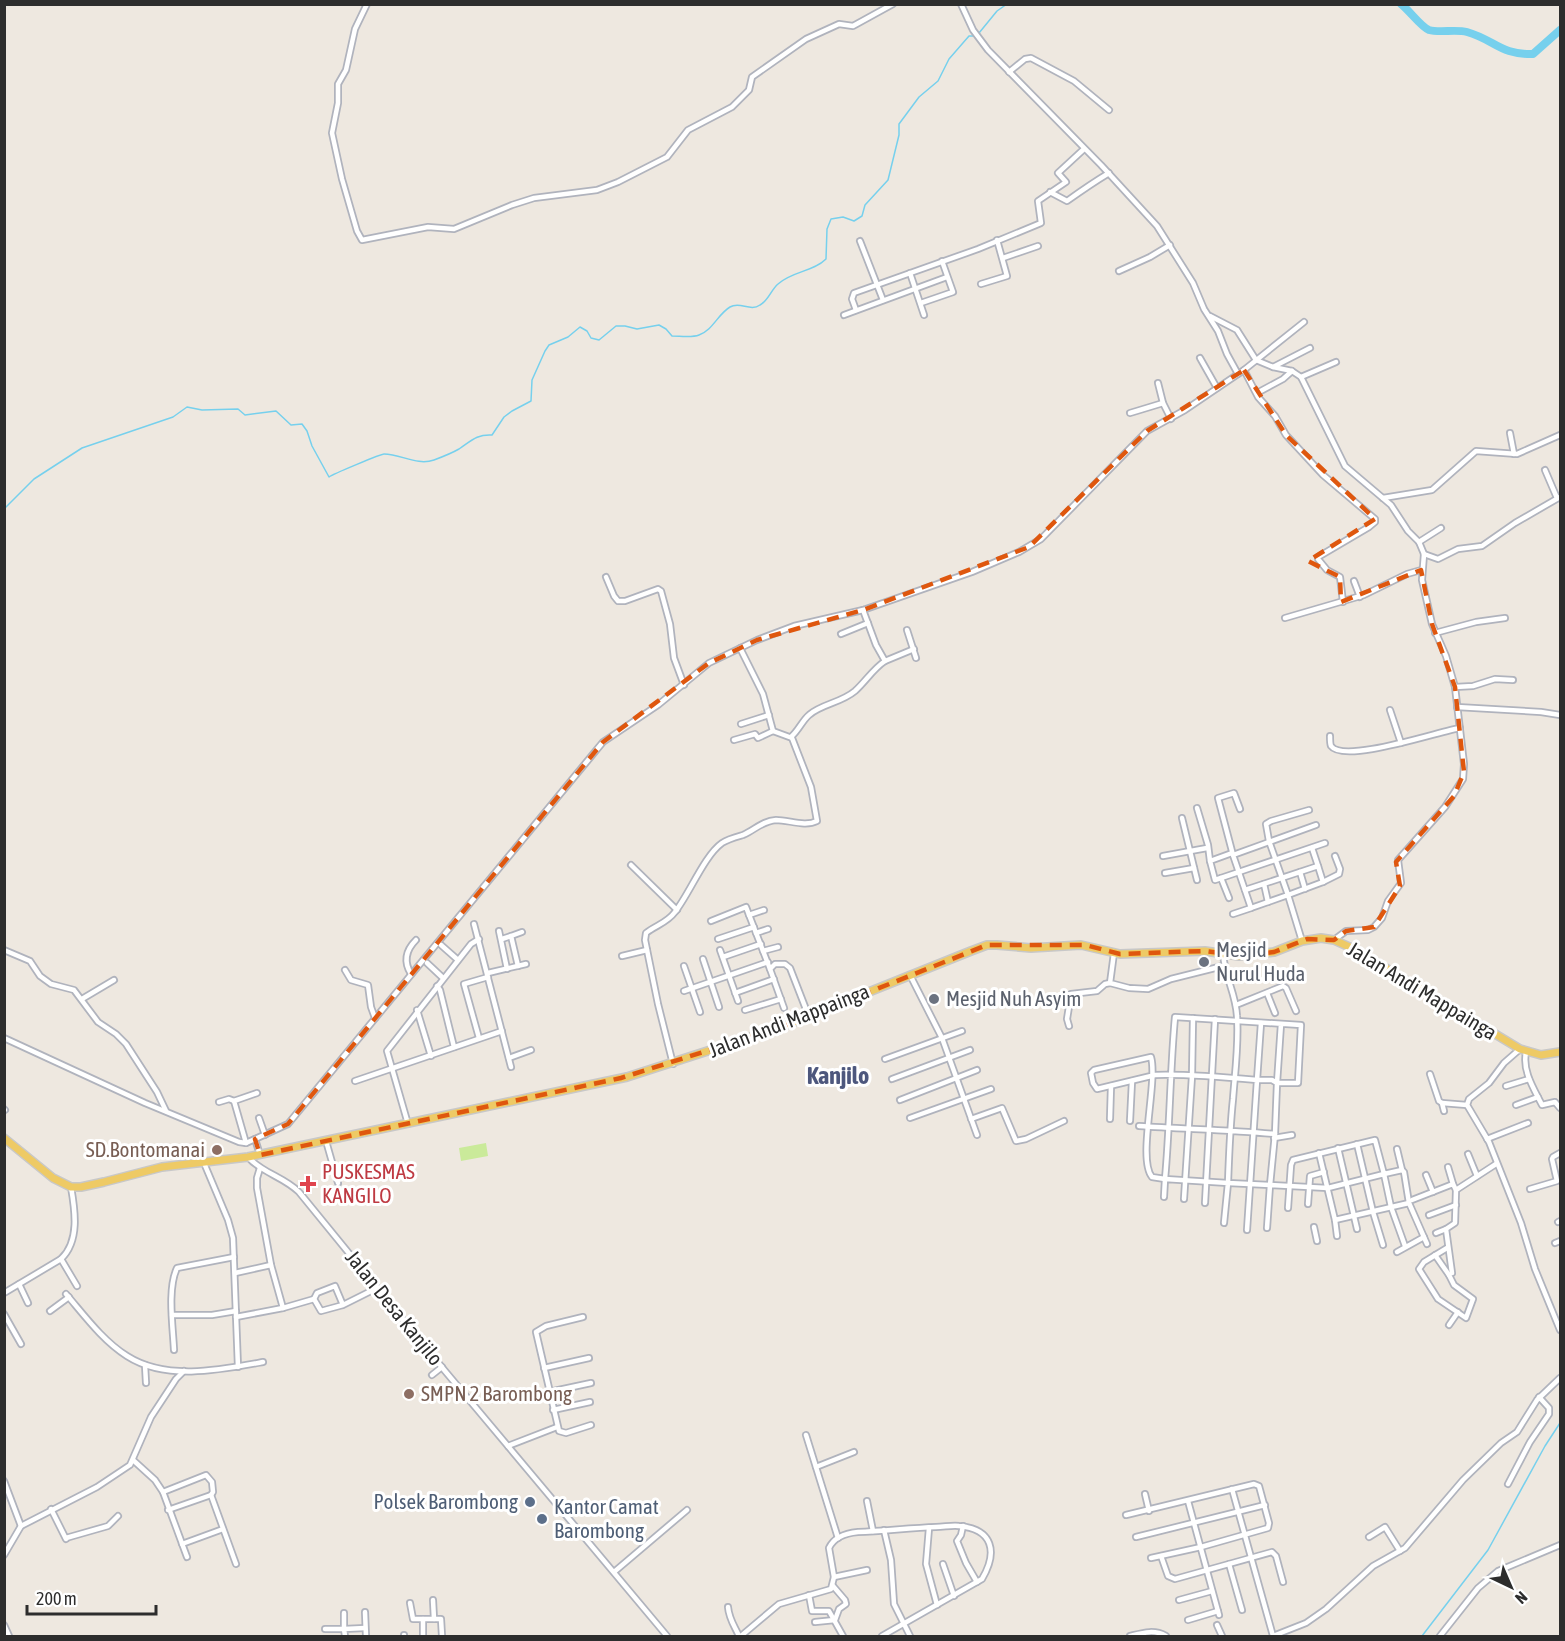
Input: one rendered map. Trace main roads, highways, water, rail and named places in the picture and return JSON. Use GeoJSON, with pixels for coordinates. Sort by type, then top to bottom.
{"type":"FeatureCollection","features":[{"type":"Feature","properties":{"kind":"main road","name":"Jalan Andi Mappainga"},"geometry":{"type":"LineString","coordinates":[[4,1138],[53,1178],[71,1187],[97,1184],[162,1167],[260,1155],[621,1078],[673,1064],[809,1017],[987,945],[1031,948],[1085,945],[1114,953],[1205,951],[1239,956],[1268,953],[1302,940],[1321,938],[1334,940],[1356,950],[1523,1050],[1540,1055],[1560,1052]]}},
{"type":"Feature","properties":{"kind":"waterway"},"geometry":{"type":"LineString","coordinates":[[979,33],[997,11],[1007,4]]}},
{"type":"Feature","properties":{"kind":"waterway"},"geometry":{"type":"LineString","coordinates":[[1401,4],[1422,26],[1429,30],[1467,32],[1505,50],[1522,54],[1533,54],[1560,30]]}},
{"type":"Feature","properties":{"kind":"waterway"},"geometry":{"type":"LineString","coordinates":[[4,509],[34,479],[82,448],[173,417],[187,407],[202,410],[238,409],[245,415],[276,411],[291,425],[302,424],[329,477],[384,454],[421,462],[434,460],[478,437],[492,435],[504,417],[531,401],[532,380],[545,351],[549,345],[568,337],[580,327],[587,331],[591,338],[599,340],[616,326],[637,329],[659,325],[672,336],[693,336],[704,333],[730,307],[734,305],[756,307],[765,301],[776,286],[784,280],[815,267],[826,259],[827,229],[831,219],[843,217],[854,221],[862,216],[865,205],[888,180],[899,135],[899,124],[919,97],[938,81],[949,59],[969,36],[975,36]]}},
{"type":"Feature","properties":{"kind":"waterway"},"geometry":{"type":"LineString","coordinates":[[1422,1636],[1488,1550],[1560,1423]]}},
{"type":"Feature","properties":{"kind":"place","name":"Mesjid Nurul Huda"},"geometry":{"type":"Point","coordinates":[1204,962]}},
{"type":"Feature","properties":{"kind":"place","name":"Mesjid Nuh Asyim"},"geometry":{"type":"Point","coordinates":[934,999]}},
{"type":"Feature","properties":{"kind":"place","name":"SD.Bontomanai"},"geometry":{"type":"Point","coordinates":[217,1150]}},
{"type":"Feature","properties":{"kind":"place","name":"PUSKESMAS KANGILO"},"geometry":{"type":"Point","coordinates":[308,1184]}},
{"type":"Feature","properties":{"kind":"place","name":"SMPN 2 Barombong"},"geometry":{"type":"Point","coordinates":[409,1394]}},
{"type":"Feature","properties":{"kind":"place","name":"Polsek Barombong"},"geometry":{"type":"Point","coordinates":[530,1502]}},
{"type":"Feature","properties":{"kind":"place","name":"Kantor Camat Barombong"},"geometry":{"type":"Point","coordinates":[542,1519]}},
{"type":"Feature","properties":{"kind":"district","name":"Kanjilo"},"geometry":{"type":"Point","coordinates":[838,1076]}}]}
